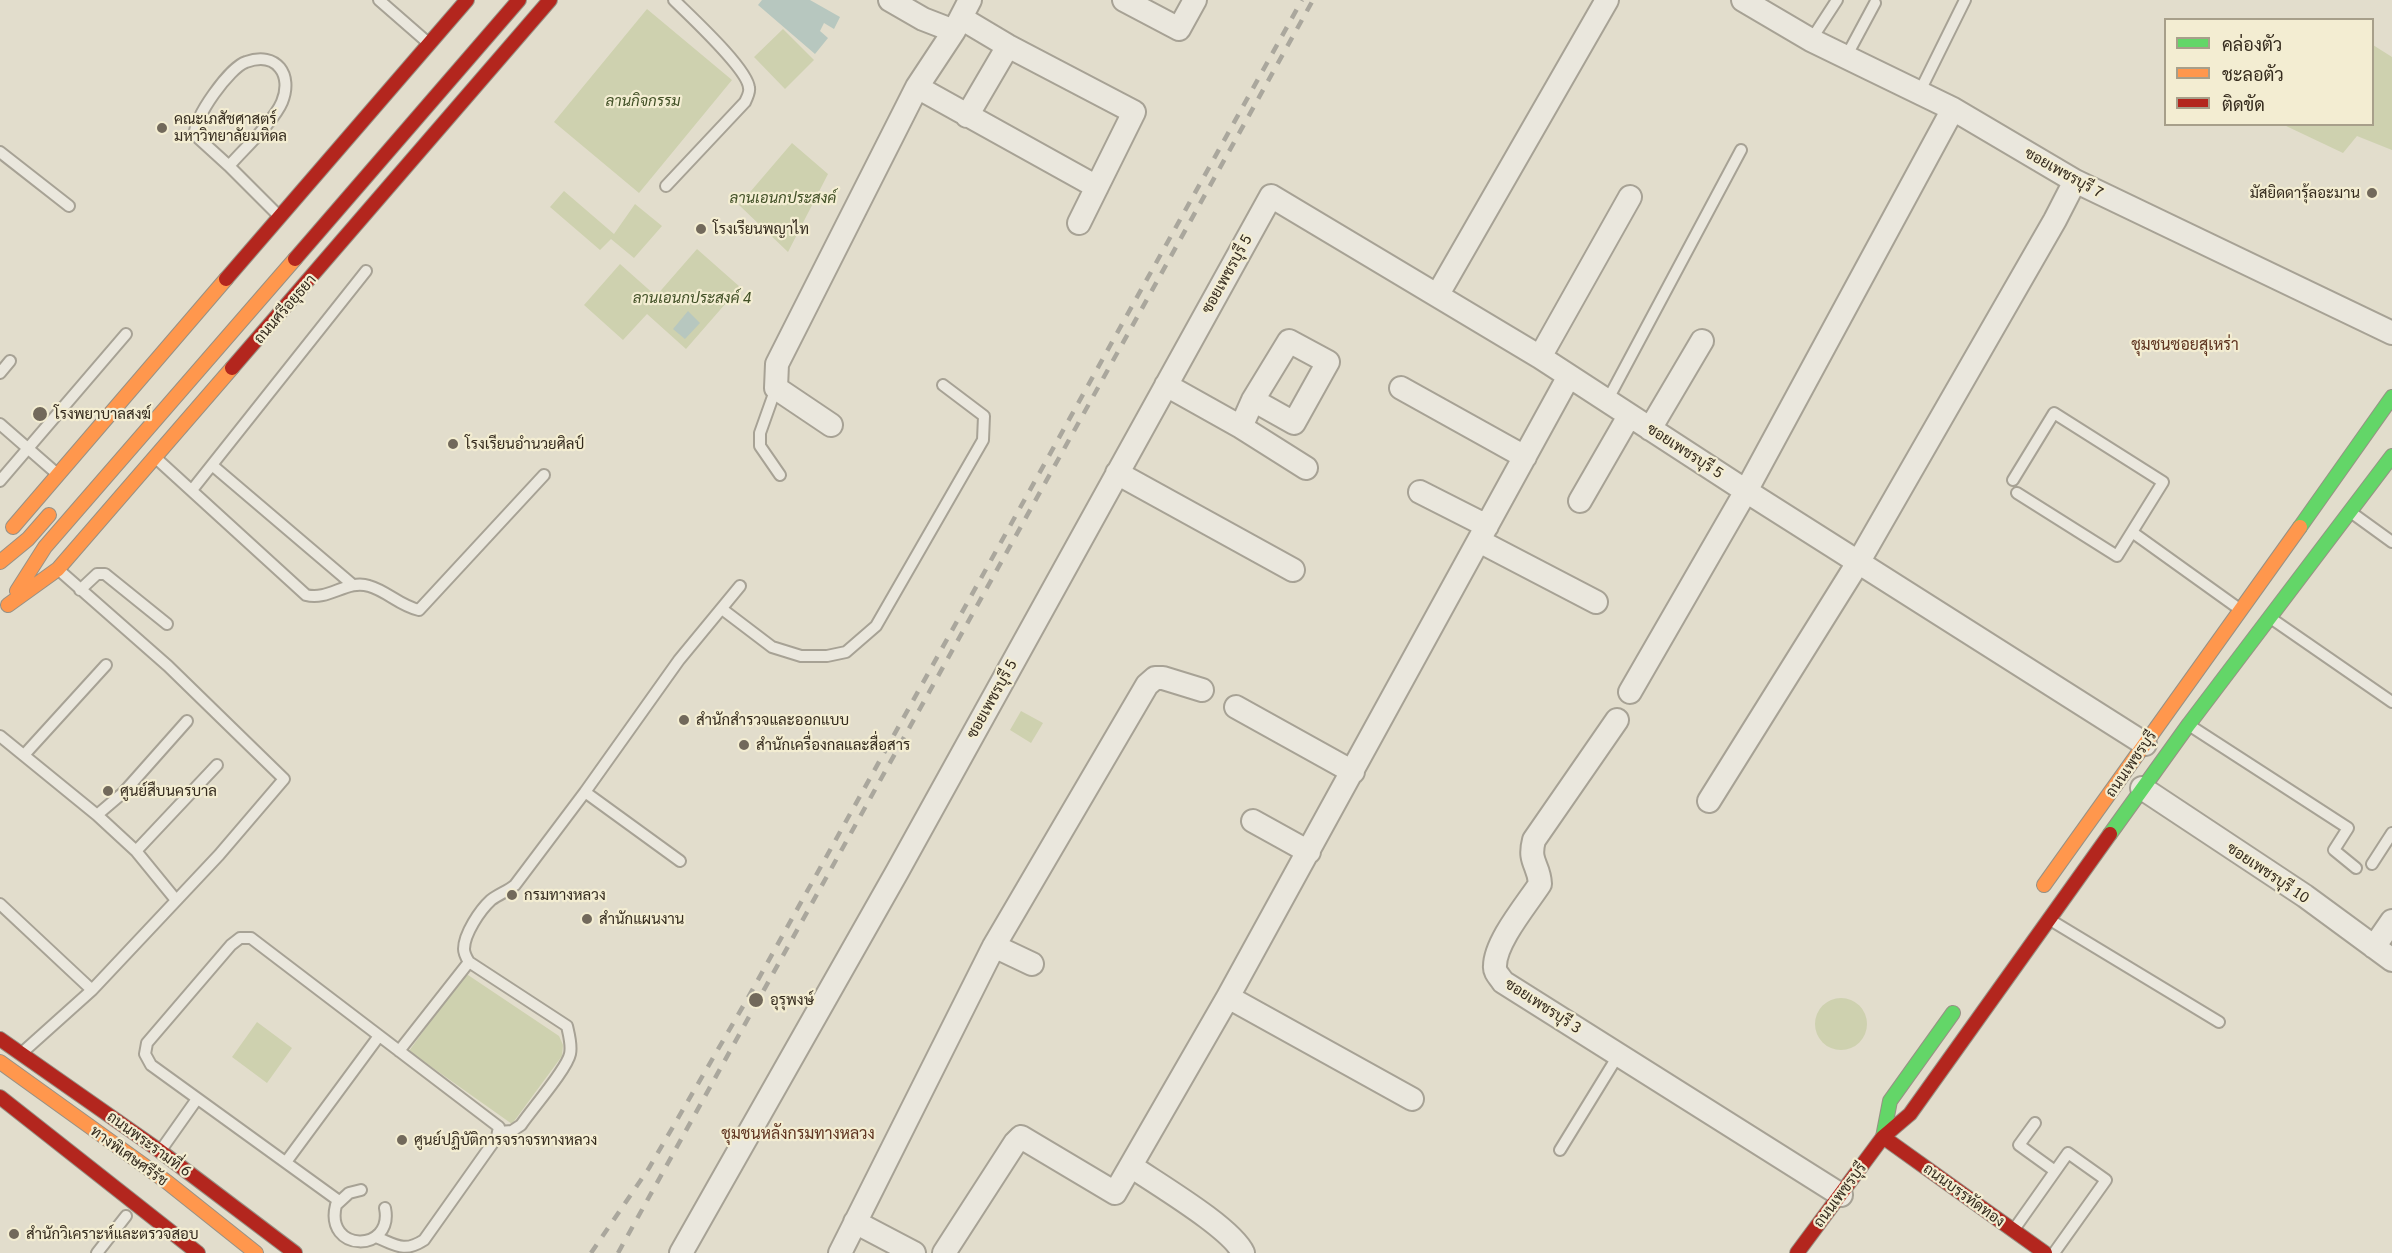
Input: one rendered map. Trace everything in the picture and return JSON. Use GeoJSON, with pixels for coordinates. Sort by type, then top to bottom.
{"type":"FeatureCollection","features":[{"type":"Feature","properties":{"kind":"main road"},"geometry":{"type":"LineString","coordinates":[[0,548],[15,523],[467,0]]}},
{"type":"Feature","properties":{"kind":"main road","name":"ถนนศรีอยุธยา"},"geometry":{"type":"LineString","coordinates":[[4,610],[45,547],[519,0]]}},
{"type":"Feature","properties":{"kind":"main road","name":"ถนนศรีอยุธยา"},"geometry":{"type":"LineString","coordinates":[[4,610],[58,569],[191,418],[550,0]]}},
{"type":"Feature","properties":{"kind":"main road","name":"ถนนเพชรบุรี"},"geometry":{"type":"LineString","coordinates":[[2036,897],[2392,397]]}},
{"type":"Feature","properties":{"kind":"main road"},"geometry":{"type":"LineString","coordinates":[[171,401],[191,418]]}},
{"type":"Feature","properties":{"kind":"main road","name":"ถนนเพชรบุรี"},"geometry":{"type":"LineString","coordinates":[[1797,1253],[1883,1137],[1910,1114],[2142,788],[2392,456]]}},
{"type":"Feature","properties":{"kind":"main road"},"geometry":{"type":"LineString","coordinates":[[0,562],[28,539],[57,506]]}},
{"type":"Feature","properties":{"kind":"main road","name":"ถนนเพชรบุรี"},"geometry":{"type":"LineString","coordinates":[[1883,1137],[1890,1101],[1961,1002]]}},
{"type":"Feature","properties":{"kind":"main road","name":"ถนนพระรามที่ 6"},"geometry":{"type":"LineString","coordinates":[[0,1039],[160,1151],[295,1253]]}},
{"type":"Feature","properties":{"kind":"main road","name":"ทางพิเศษศรีรัช"},"geometry":{"type":"LineString","coordinates":[[0,1062],[167,1182],[256,1253]]}},
{"type":"Feature","properties":{"kind":"main road"},"geometry":{"type":"LineString","coordinates":[[0,1096],[198,1253]]}},
{"type":"Feature","properties":{"kind":"main road"},"geometry":{"type":"LineString","coordinates":[[0,1114],[52,1156]]}},
{"type":"Feature","properties":{"kind":"main road","name":"ถนนบรรทัดทอง"},"geometry":{"type":"LineString","coordinates":[[1883,1137],[2046,1253]]}},
{"type":"Feature","properties":{"kind":"main road"},"geometry":{"type":"LineString","coordinates":[[122,1194],[175,1253]]}},
{"type":"Feature","properties":{"kind":"street"},"geometry":{"type":"LineString","coordinates":[[890,0],[923,19],[962,16],[1008,46],[1134,112],[1079,223]]}},
{"type":"Feature","properties":{"kind":"street"},"geometry":{"type":"LineString","coordinates":[[1124,0],[1179,29],[1195,0]]}},
{"type":"Feature","properties":{"kind":"street"},"geometry":{"type":"LineString","coordinates":[[1438,294],[1607,0]]}},
{"type":"Feature","properties":{"kind":"street","name":"ซอยเพชรบุรี 7"},"geometry":{"type":"LineString","coordinates":[[1743,0],[1811,40],[1953,109],[2074,181],[2392,333]]}},
{"type":"Feature","properties":{"kind":"street"},"geometry":{"type":"LineString","coordinates":[[831,425],[776,388],[777,364],[917,87],[962,16]]}},
{"type":"Feature","properties":{"kind":"street"},"geometry":{"type":"LineString","coordinates":[[967,116],[1008,46]]}},
{"type":"Feature","properties":{"kind":"street"},"geometry":{"type":"LineString","coordinates":[[917,87],[1097,187]]}},
{"type":"Feature","properties":{"kind":"street"},"geometry":{"type":"LineString","coordinates":[[1630,692],[1746,491],[1953,109]]}},
{"type":"Feature","properties":{"kind":"street"},"geometry":{"type":"LineString","coordinates":[[1709,801],[1859,561],[2055,220],[2074,181]]}},
{"type":"Feature","properties":{"kind":"street","name":"ซอยเพชรบุรี 5"},"geometry":{"type":"LineString","coordinates":[[681,1253],[897,872],[1271,196],[1540,357],[1746,491],[2145,744]]}},
{"type":"Feature","properties":{"kind":"street"},"geometry":{"type":"LineString","coordinates":[[1540,357],[1630,197]]}},
{"type":"Feature","properties":{"kind":"street"},"geometry":{"type":"LineString","coordinates":[[1650,429],[1702,341]]}},
{"type":"Feature","properties":{"kind":"street"},"geometry":{"type":"LineString","coordinates":[[944,1253],[1021,1137],[1115,1193],[1309,852],[1569,376]]}},
{"type":"Feature","properties":{"kind":"street"},"geometry":{"type":"LineString","coordinates":[[1166,385],[1241,427],[1306,468]]}},
{"type":"Feature","properties":{"kind":"street"},"geometry":{"type":"LineString","coordinates":[[1401,388],[1525,457]]}},
{"type":"Feature","properties":{"kind":"street"},"geometry":{"type":"LineString","coordinates":[[1241,427],[1253,400]]}},
{"type":"Feature","properties":{"kind":"street"},"geometry":{"type":"LineString","coordinates":[[1580,501],[1629,416]]}},
{"type":"Feature","properties":{"kind":"street"},"geometry":{"type":"LineString","coordinates":[[1117,472],[1293,570]]}},
{"type":"Feature","properties":{"kind":"street"},"geometry":{"type":"LineString","coordinates":[[1420,492],[1596,602]]}},
{"type":"Feature","properties":{"kind":"street"},"geometry":{"type":"LineString","coordinates":[[840,1253],[994,946],[1147,685],[1155,678],[1163,678],[1202,690]]}},
{"type":"Feature","properties":{"kind":"street"},"geometry":{"type":"LineString","coordinates":[[1236,707],[1353,772]]}},
{"type":"Feature","properties":{"kind":"street","name":"ซอยเพชรบุรี 3"},"geometry":{"type":"LineString","coordinates":[[1617,720],[1534,840],[1530,853],[1539,875],[1540,884],[1501,945],[1494,966],[1496,972],[1503,982],[1840,1195]]}},
{"type":"Feature","properties":{"kind":"street","name":"ซอยเพชรบุรี 10"},"geometry":{"type":"LineString","coordinates":[[2142,788],[2304,896],[2383,954]]}},
{"type":"Feature","properties":{"kind":"street"},"geometry":{"type":"LineString","coordinates":[[1253,821],[1309,852]]}},
{"type":"Feature","properties":{"kind":"street"},"geometry":{"type":"LineString","coordinates":[[2383,954],[2392,921]]}},
{"type":"Feature","properties":{"kind":"street"},"geometry":{"type":"LineString","coordinates":[[994,946],[1032,964]]}},
{"type":"Feature","properties":{"kind":"street"},"geometry":{"type":"LineString","coordinates":[[1228,997],[1412,1099]]}},
{"type":"Feature","properties":{"kind":"street"},"geometry":{"type":"LineString","coordinates":[[1131,1166],[1219,1226],[1233,1238],[1243,1253]]}},
{"type":"Feature","properties":{"kind":"street"},"geometry":{"type":"LineString","coordinates":[[855,1222],[914,1253]]}},
{"type":"Feature","properties":{"kind":"lane"},"geometry":{"type":"LineString","coordinates":[[379,0],[429,44]]}},
{"type":"Feature","properties":{"kind":"lane"},"geometry":{"type":"LineString","coordinates":[[666,186],[745,102],[750,90],[745,76],[734,62],[674,0]]}},
{"type":"Feature","properties":{"kind":"lane"},"geometry":{"type":"LineString","coordinates":[[1811,40],[1837,0]]}},
{"type":"Feature","properties":{"kind":"lane"},"geometry":{"type":"LineString","coordinates":[[1919,93],[1965,0]]}},
{"type":"Feature","properties":{"kind":"lane"},"geometry":{"type":"LineString","coordinates":[[1846,58],[1875,3]]}},
{"type":"Feature","properties":{"kind":"lane"},"geometry":{"type":"LineString","coordinates":[[229,166],[281,104],[286,87],[285,73],[279,65],[257,60],[244,62],[213,95],[195,126],[195,135],[279,216]]}},
{"type":"Feature","properties":{"kind":"lane"},"geometry":{"type":"LineString","coordinates":[[1606,401],[1741,150]]}},
{"type":"Feature","properties":{"kind":"lane"},"geometry":{"type":"LineString","coordinates":[[0,152],[69,206]]}},
{"type":"Feature","properties":{"kind":"lane"},"geometry":{"type":"LineString","coordinates":[[192,490],[366,271]]}},
{"type":"Feature","properties":{"kind":"lane"},"geometry":{"type":"LineString","coordinates":[[0,481],[126,334]]}},
{"type":"Feature","properties":{"kind":"lane"},"geometry":{"type":"LineString","coordinates":[[0,373],[10,361]]}},
{"type":"Feature","properties":{"kind":"lane"},"geometry":{"type":"LineString","coordinates":[[723,609],[772,647],[801,656],[827,656],[846,652],[876,626],[983,440],[984,416],[943,385]]}},
{"type":"Feature","properties":{"kind":"lane"},"geometry":{"type":"LineString","coordinates":[[776,388],[760,433],[760,446],[780,475]]}},
{"type":"Feature","properties":{"kind":"lane"},"geometry":{"type":"LineString","coordinates":[[2013,480],[2054,413],[2163,482],[2117,556],[2017,493]]}},
{"type":"Feature","properties":{"kind":"lane"},"geometry":{"type":"LineString","coordinates":[[0,424],[58,474]]}},
{"type":"Feature","properties":{"kind":"lane"},"geometry":{"type":"LineString","coordinates":[[156,458],[306,595],[321,597],[353,585],[369,585],[409,608],[419,610],[544,475]]}},
{"type":"Feature","properties":{"kind":"lane"},"geometry":{"type":"LineString","coordinates":[[212,465],[353,585]]}},
{"type":"Feature","properties":{"kind":"lane"},"geometry":{"type":"LineString","coordinates":[[2349,511],[2392,542]]}},
{"type":"Feature","properties":{"kind":"lane"},"geometry":{"type":"LineString","coordinates":[[2132,532],[2241,610]]}},
{"type":"Feature","properties":{"kind":"lane"},"geometry":{"type":"LineString","coordinates":[[21,1055],[92,990],[219,855],[284,779],[176,673],[58,569]]}},
{"type":"Feature","properties":{"kind":"lane"},"geometry":{"type":"LineString","coordinates":[[80,590],[97,574],[105,574],[168,624]]}},
{"type":"Feature","properties":{"kind":"lane"},"geometry":{"type":"LineString","coordinates":[[499,1132],[512,1131],[521,1125],[570,1056],[570,1040],[567,1026],[469,962],[463,952],[465,938],[491,900],[515,885],[679,660],[740,586]]}},
{"type":"Feature","properties":{"kind":"lane"},"geometry":{"type":"LineString","coordinates":[[2270,617],[2392,702]]}},
{"type":"Feature","properties":{"kind":"lane"},"geometry":{"type":"LineString","coordinates":[[24,755],[106,665]]}},
{"type":"Feature","properties":{"kind":"lane"},"geometry":{"type":"LineString","coordinates":[[97,815],[124,792],[187,721]]}},
{"type":"Feature","properties":{"kind":"lane"},"geometry":{"type":"LineString","coordinates":[[2189,724],[2348,828],[2334,850],[2356,868]]}},
{"type":"Feature","properties":{"kind":"lane"},"geometry":{"type":"LineString","coordinates":[[0,736],[97,815],[136,851],[176,900]]}},
{"type":"Feature","properties":{"kind":"lane"},"geometry":{"type":"LineString","coordinates":[[136,851],[217,765]]}},
{"type":"Feature","properties":{"kind":"lane"},"geometry":{"type":"LineString","coordinates":[[585,792],[680,861]]}},
{"type":"Feature","properties":{"kind":"lane"},"geometry":{"type":"LineString","coordinates":[[2372,864],[2392,833]]}},
{"type":"Feature","properties":{"kind":"lane"},"geometry":{"type":"LineString","coordinates":[[0,904],[92,990]]}},
{"type":"Feature","properties":{"kind":"lane"},"geometry":{"type":"LineString","coordinates":[[2048,919],[2218,1022]]}},
{"type":"Feature","properties":{"kind":"lane"},"geometry":{"type":"LineString","coordinates":[[339,1201],[151,1065],[145,1054],[147,1043],[231,945],[240,938],[251,938],[498,1127],[499,1132]]}},
{"type":"Feature","properties":{"kind":"lane"},"geometry":{"type":"LineString","coordinates":[[399,1051],[469,962]]}},
{"type":"Feature","properties":{"kind":"lane"},"geometry":{"type":"LineString","coordinates":[[286,1162],[379,1036]]}},
{"type":"Feature","properties":{"kind":"lane"},"geometry":{"type":"LineString","coordinates":[[1560,1150],[1619,1054]]}},
{"type":"Feature","properties":{"kind":"lane"},"geometry":{"type":"LineString","coordinates":[[160,1151],[197,1099]]}},
{"type":"Feature","properties":{"kind":"lane"},"geometry":{"type":"LineString","coordinates":[[2035,1123],[2019,1145],[2055,1171]]}},
{"type":"Feature","properties":{"kind":"lane"},"geometry":{"type":"LineString","coordinates":[[376,1237],[401,1248],[412,1248],[424,1240],[499,1132]]}},
{"type":"Feature","properties":{"kind":"lane"},"geometry":{"type":"LineString","coordinates":[[2013,1230],[2068,1153],[2106,1180],[2054,1253]]}},
{"type":"Feature","properties":{"kind":"lane"},"geometry":{"type":"LineString","coordinates":[[361,1190],[349,1192],[339,1201],[334,1214],[335,1223],[345,1238],[361,1242],[376,1237],[386,1223],[385,1208]]}},
{"type":"Feature","properties":{"kind":"lane"},"geometry":{"type":"LineString","coordinates":[[97,1253],[126,1216]]}},
{"type":"Feature","properties":{"kind":"green space","name":"ลานกิจกรรม"},"geometry":{"type":"Polygon","coordinates":[[[647,9],[732,80],[639,193],[554,122],[647,9]]]}},
{"type":"Feature","properties":{"kind":"green space"},"geometry":{"type":"Polygon","coordinates":[[[783,29],[814,60],[785,89],[754,57],[783,29]]]}},
{"type":"Feature","properties":{"kind":"green space"},"geometry":{"type":"Polygon","coordinates":[[[2374,46],[2392,57],[2392,150],[2357,136],[2343,153],[2286,126],[2374,126],[2374,46]]]}},
{"type":"Feature","properties":{"kind":"green space","name":"ลานเอนกประสงค์"},"geometry":{"type":"Polygon","coordinates":[[[792,143],[828,174],[788,252],[739,205],[792,143]]]}},
{"type":"Feature","properties":{"kind":"green space"},"geometry":{"type":"Polygon","coordinates":[[[564,191],[614,234],[635,204],[662,226],[634,258],[611,239],[600,250],[550,207],[564,191]]]}},
{"type":"Feature","properties":{"kind":"green space","name":"ลานเอนกประสงค์ 4"},"geometry":{"type":"Polygon","coordinates":[[[697,249],[740,287],[686,349],[647,314],[623,340],[584,305],[620,264],[656,296],[697,249]]]}},
{"type":"Feature","properties":{"kind":"green space"},"geometry":{"type":"Polygon","coordinates":[[[1021,711],[1043,723],[1031,743],[1010,730],[1021,711]]]}},
{"type":"Feature","properties":{"kind":"green space"},"geometry":{"type":"Polygon","coordinates":[[[465,973],[559,1036],[563,1045],[562,1056],[512,1124],[409,1051],[465,973]]]}},
{"type":"Feature","properties":{"kind":"green space"},"geometry":{"type":"Polygon","coordinates":[[[1836,998],[1846,998],[1860,1005],[1867,1024],[1860,1043],[1846,1050],[1836,1050],[1826,1046],[1819,1039],[1815,1029],[1815,1019],[1819,1009],[1826,1002],[1836,998]]]}},
{"type":"Feature","properties":{"kind":"green space"},"geometry":{"type":"Polygon","coordinates":[[[257,1022],[292,1048],[267,1083],[232,1057],[257,1022]]]}},
{"type":"Feature","properties":{"kind":"shaded area"},"geometry":{"type":"Polygon","coordinates":[[[762,0],[810,0],[840,17],[834,29],[824,23],[820,31],[828,38],[815,54],[758,5],[762,0]]]}},
{"type":"Feature","properties":{"kind":"shaded area"},"geometry":{"type":"Polygon","coordinates":[[[688,311],[700,323],[685,339],[673,329],[688,311]]]}},
{"type":"Feature","properties":{"kind":"railway"},"geometry":{"type":"LineString","coordinates":[[591,1253],[649,1168],[749,996],[1302,0]]}},
{"type":"Feature","properties":{"kind":"railway"},"geometry":{"type":"LineString","coordinates":[[618,1253],[1313,0]]}},
{"type":"Feature","properties":{"kind":"traffic: fast"},"geometry":{"type":"LineString","coordinates":[[2300,527],[2392,397]]}},
{"type":"Feature","properties":{"kind":"traffic: fast"},"geometry":{"type":"LineString","coordinates":[[2110,834],[2189,724],[2392,456]]}},
{"type":"Feature","properties":{"kind":"traffic: fast"},"geometry":{"type":"LineString","coordinates":[[1883,1137],[1890,1101],[1953,1013]]}},
{"type":"Feature","properties":{"kind":"traffic: slow"},"geometry":{"type":"LineString","coordinates":[[17,591],[45,547],[295,259]]}},
{"type":"Feature","properties":{"kind":"traffic: slow"},"geometry":{"type":"LineString","coordinates":[[13,527],[226,279]]}},
{"type":"Feature","properties":{"kind":"traffic: slow"},"geometry":{"type":"LineString","coordinates":[[8,605],[58,569],[232,368]]}},
{"type":"Feature","properties":{"kind":"traffic: slow"},"geometry":{"type":"LineString","coordinates":[[0,562],[28,539],[49,515]]}},
{"type":"Feature","properties":{"kind":"traffic: slow"},"geometry":{"type":"LineString","coordinates":[[2044,885],[2300,527]]}},
{"type":"Feature","properties":{"kind":"traffic: slow"},"geometry":{"type":"LineString","coordinates":[[0,1062],[167,1182],[256,1253]]}},
{"type":"Feature","properties":{"kind":"traffic: jam"},"geometry":{"type":"LineString","coordinates":[[226,279],[467,0]]}},
{"type":"Feature","properties":{"kind":"traffic: jam"},"geometry":{"type":"LineString","coordinates":[[295,259],[519,0]]}},
{"type":"Feature","properties":{"kind":"traffic: jam"},"geometry":{"type":"LineString","coordinates":[[232,368],[550,0]]}},
{"type":"Feature","properties":{"kind":"traffic: jam"},"geometry":{"type":"LineString","coordinates":[[1797,1253],[1883,1137],[1910,1114],[2110,834]]}},
{"type":"Feature","properties":{"kind":"traffic: jam"},"geometry":{"type":"LineString","coordinates":[[0,1039],[160,1151],[295,1253]]}},
{"type":"Feature","properties":{"kind":"traffic: jam"},"geometry":{"type":"LineString","coordinates":[[0,1097],[198,1253]]}},
{"type":"Feature","properties":{"kind":"traffic: jam"},"geometry":{"type":"LineString","coordinates":[[1883,1137],[2045,1253]]}},
{"type":"Feature","properties":{"kind":"place","name":"คณะเภสัชศาสตร์ มหาวิทยาลัยมหิดล"},"geometry":{"type":"Point","coordinates":[162,128]}},
{"type":"Feature","properties":{"kind":"place","name":"มัสยิดดารุ้ลอะมาน"},"geometry":{"type":"Point","coordinates":[2372,193]}},
{"type":"Feature","properties":{"kind":"place","name":"โรงเรียนพญาไท"},"geometry":{"type":"Point","coordinates":[701,229]}},
{"type":"Feature","properties":{"kind":"place","name":"โรงพยาบาลสงฆ์"},"geometry":{"type":"Point","coordinates":[40,414]}},
{"type":"Feature","properties":{"kind":"place","name":"โรงเรียนอำนวยศิลป์"},"geometry":{"type":"Point","coordinates":[453,444]}},
{"type":"Feature","properties":{"kind":"place","name":"สำนักสำรวจและออกแบบ"},"geometry":{"type":"Point","coordinates":[684,720]}},
{"type":"Feature","properties":{"kind":"place","name":"สำนักเครื่องกลและสื่อสาร"},"geometry":{"type":"Point","coordinates":[744,745]}},
{"type":"Feature","properties":{"kind":"place","name":"ศูนย์สืบนครบาล"},"geometry":{"type":"Point","coordinates":[108,791]}},
{"type":"Feature","properties":{"kind":"place","name":"กรมทางหลวง"},"geometry":{"type":"Point","coordinates":[512,895]}},
{"type":"Feature","properties":{"kind":"place","name":"สำนักแผนงาน"},"geometry":{"type":"Point","coordinates":[587,919]}},
{"type":"Feature","properties":{"kind":"place","name":"อุรุพงษ์"},"geometry":{"type":"Point","coordinates":[756,1000]}},
{"type":"Feature","properties":{"kind":"place","name":"ศูนย์ปฏิบัติการจราจรทางหลวง"},"geometry":{"type":"Point","coordinates":[402,1140]}},
{"type":"Feature","properties":{"kind":"place","name":"สำนักวิเคราะห์และตรวจสอบ"},"geometry":{"type":"Point","coordinates":[14,1234]}},
{"type":"Feature","properties":{"kind":"district","name":"ชุมชนซอยสุเหร่า"},"geometry":{"type":"Point","coordinates":[2185,345]}},
{"type":"Feature","properties":{"kind":"district","name":"ชุมชนหลังกรมทางหลวง"},"geometry":{"type":"Point","coordinates":[798,1134]}}]}
